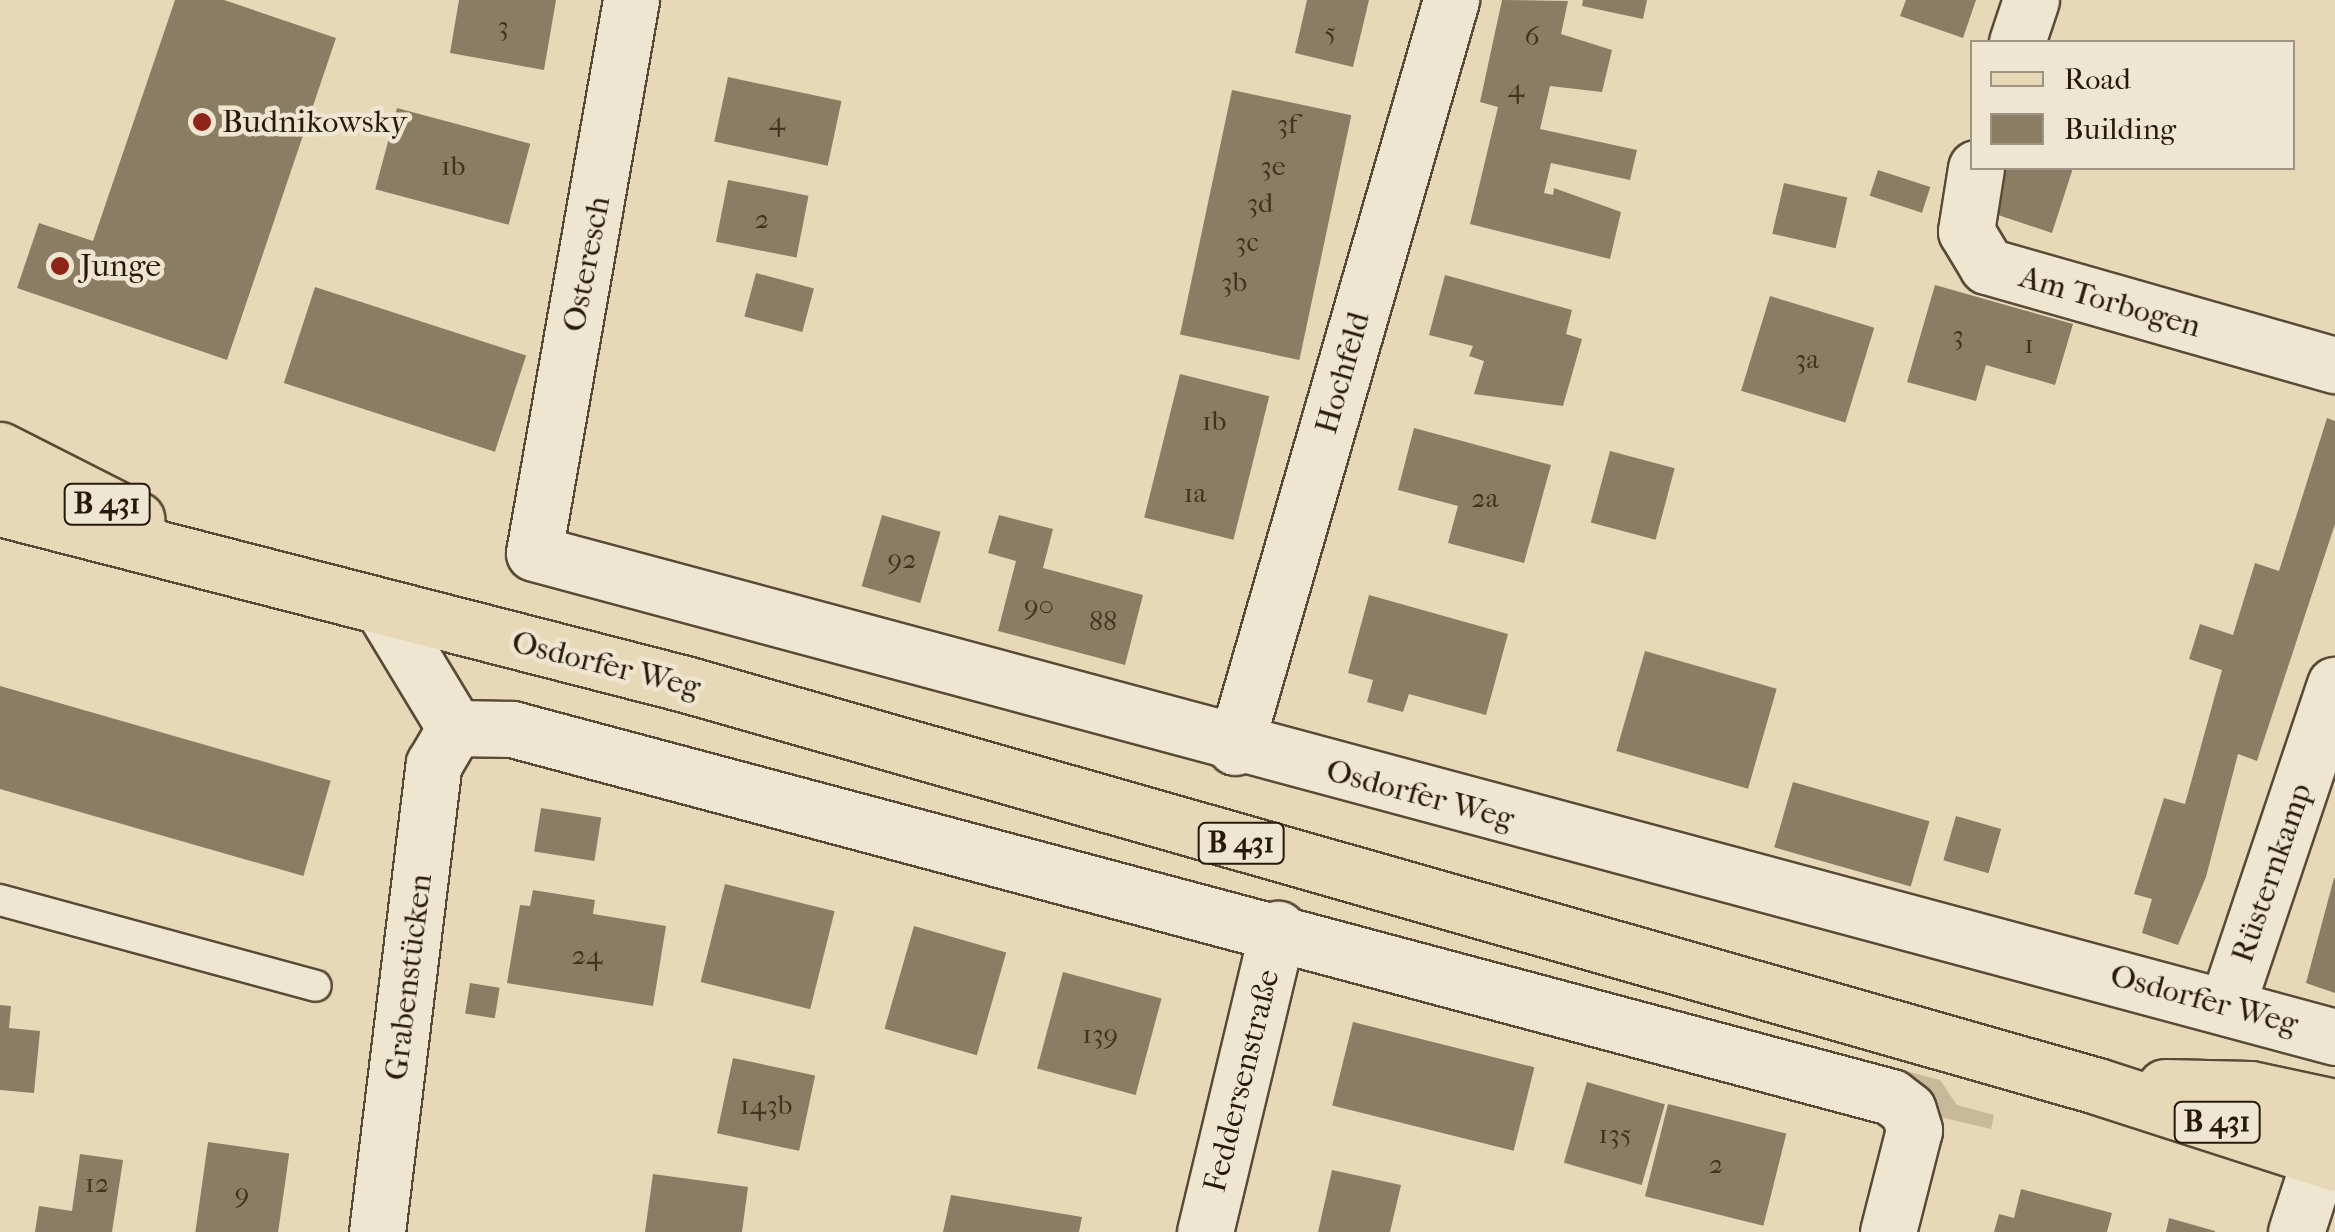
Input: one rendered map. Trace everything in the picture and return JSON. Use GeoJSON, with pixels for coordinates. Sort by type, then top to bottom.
{"type":"FeatureCollection","features":[{"type":"Feature","properties":{"kind":"main road","name":"Osdorfer Weg"},"geometry":{"type":"LineString","coordinates":[[0,450],[215,558]]}},
{"type":"Feature","properties":{"kind":"main road","name":"Osdorfer Weg"},"geometry":{"type":"LineString","coordinates":[[0,508],[215,558],[384,609],[704,690],[2097,1086],[2327,1161]]}},
{"type":"Feature","properties":{"kind":"main road","name":"Osdorfer Weg"},"geometry":{"type":"LineString","coordinates":[[2097,1086],[2250,1089],[2335,1107]]}},
{"type":"Feature","properties":{"kind":"street","name":"Osteresch"},"geometry":{"type":"LineString","coordinates":[[534,526],[614,131],[630,0]]}},
{"type":"Feature","properties":{"kind":"street","name":"Hochfeld"},"geometry":{"type":"LineString","coordinates":[[1236,747],[1451,0]]}},
{"type":"Feature","properties":{"kind":"street"},"geometry":{"type":"LineString","coordinates":[[2018,40],[2030,0]]}},
{"type":"Feature","properties":{"kind":"street","name":"Am Torbogen"},"geometry":{"type":"LineString","coordinates":[[1976,170],[1966,231],[1987,266],[2335,364]]}},
{"type":"Feature","properties":{"kind":"street","name":"Osdorfer Weg"},"geometry":{"type":"LineString","coordinates":[[534,526],[534,553],[556,565],[2227,1005],[2335,1037]]}},
{"type":"Feature","properties":{"kind":"street"},"geometry":{"type":"LineString","coordinates":[[384,609],[455,728],[512,729],[1278,929],[1891,1096],[1908,1110],[1914,1130],[1888,1232]]}},
{"type":"Feature","properties":{"kind":"street","name":"Rüsternkamp"},"geometry":{"type":"LineString","coordinates":[[2227,1005],[2335,684]]}},
{"type":"Feature","properties":{"kind":"street","name":"Grabenstücken"},"geometry":{"type":"LineString","coordinates":[[377,1232],[434,764],[455,728]]}},
{"type":"Feature","properties":{"kind":"street","name":"Feddersenstraße"},"geometry":{"type":"LineString","coordinates":[[1205,1232],[1278,929]]}},
{"type":"Feature","properties":{"kind":"street"},"geometry":{"type":"LineString","coordinates":[[2296,1232],[2327,1161]]}},
{"type":"Feature","properties":{"kind":"lane"},"geometry":{"type":"LineString","coordinates":[[0,900],[316,986]]}},
{"type":"Feature","properties":{"kind":"shaded area"},"geometry":{"type":"Polygon","coordinates":[[[1769,1035],[1940,1080],[1957,1105],[1994,1115],[1991,1129],[1940,1117],[1924,1091],[1766,1048],[1769,1035]]]}},
{"type":"Feature","properties":{"kind":"building"},"geometry":{"type":"Polygon","coordinates":[[[175,0],[224,0],[336,38],[227,360],[17,288],[39,223],[93,241],[175,0]]]}},
{"type":"Feature","properties":{"kind":"building"},"geometry":{"type":"Polygon","coordinates":[[[459,0],[556,0],[544,70],[450,53],[459,0]]]}},
{"type":"Feature","properties":{"kind":"building"},"geometry":{"type":"Polygon","coordinates":[[[1307,0],[1369,0],[1353,67],[1295,53],[1307,0]]]}},
{"type":"Feature","properties":{"kind":"building"},"geometry":{"type":"Polygon","coordinates":[[[1502,0],[1568,1],[1561,34],[1612,50],[1602,92],[1550,86],[1540,129],[1637,150],[1630,180],[1551,163],[1544,193],[1553,195],[1554,188],[1621,212],[1610,259],[1470,224],[1498,107],[1480,102],[1502,0]]]}},
{"type":"Feature","properties":{"kind":"building"},"geometry":{"type":"Polygon","coordinates":[[[1583,0],[1647,0],[1643,19],[1582,6],[1583,0]]]}},
{"type":"Feature","properties":{"kind":"building"},"geometry":{"type":"Polygon","coordinates":[[[1906,0],[1976,0],[1963,38],[1900,16],[1906,0]]]}},
{"type":"Feature","properties":{"kind":"building"},"geometry":{"type":"Polygon","coordinates":[[[728,77],[841,101],[828,166],[714,142],[728,77]]]}},
{"type":"Feature","properties":{"kind":"building"},"geometry":{"type":"Polygon","coordinates":[[[1232,90],[1351,115],[1299,360],[1180,335],[1232,90]]]}},
{"type":"Feature","properties":{"kind":"building"},"geometry":{"type":"Polygon","coordinates":[[[397,108],[530,144],[509,225],[375,189],[397,108]]]}},
{"type":"Feature","properties":{"kind":"building"},"geometry":{"type":"Polygon","coordinates":[[[1878,170],[1930,187],[1922,213],[1870,196],[1878,170]]]}},
{"type":"Feature","properties":{"kind":"building"},"geometry":{"type":"Polygon","coordinates":[[[2002,170],[2072,170],[2052,233],[1989,212],[2002,170]]]}},
{"type":"Feature","properties":{"kind":"building"},"geometry":{"type":"Polygon","coordinates":[[[728,180],[808,196],[796,257],[716,242],[728,180]]]}},
{"type":"Feature","properties":{"kind":"building"},"geometry":{"type":"Polygon","coordinates":[[[1784,183],[1847,198],[1836,248],[1772,234],[1784,183]]]}},
{"type":"Feature","properties":{"kind":"building"},"geometry":{"type":"Polygon","coordinates":[[[756,273],[814,289],[802,332],[744,316],[756,273]]]}},
{"type":"Feature","properties":{"kind":"building"},"geometry":{"type":"Polygon","coordinates":[[[1445,275],[1572,310],[1566,334],[1582,339],[1563,406],[1474,394],[1484,361],[1469,356],[1473,346],[1429,335],[1445,275]]]}},
{"type":"Feature","properties":{"kind":"building"},"geometry":{"type":"Polygon","coordinates":[[[1935,285],[2073,324],[2055,385],[1986,365],[1976,401],[1907,382],[1935,285]]]}},
{"type":"Feature","properties":{"kind":"building"},"geometry":{"type":"Polygon","coordinates":[[[315,287],[526,356],[495,452],[284,383],[315,287]]]}},
{"type":"Feature","properties":{"kind":"building"},"geometry":{"type":"Polygon","coordinates":[[[1770,296],[1874,328],[1845,423],[1741,391],[1770,296]]]}},
{"type":"Feature","properties":{"kind":"building"},"geometry":{"type":"Polygon","coordinates":[[[1180,374],[1269,396],[1233,540],[1144,518],[1180,374]]]}},
{"type":"Feature","properties":{"kind":"building"},"geometry":{"type":"Polygon","coordinates":[[[2327,418],[2335,421],[2335,524],[2257,761],[2238,754],[2206,877],[2178,945],[2142,933],[2152,899],[2134,894],[2164,798],[2185,804],[2222,670],[2189,659],[2200,624],[2233,635],[2255,563],[2279,571],[2327,418]]]}},
{"type":"Feature","properties":{"kind":"building"},"geometry":{"type":"Polygon","coordinates":[[[1414,428],[1551,465],[1524,563],[1448,543],[1458,506],[1398,490],[1414,428]]]}},
{"type":"Feature","properties":{"kind":"building"},"geometry":{"type":"Polygon","coordinates":[[[1610,451],[1675,468],[1656,540],[1591,522],[1610,451]]]}},
{"type":"Feature","properties":{"kind":"building"},"geometry":{"type":"Polygon","coordinates":[[[882,515],[941,532],[920,603],[862,586],[882,515]]]}},
{"type":"Feature","properties":{"kind":"building"},"geometry":{"type":"Polygon","coordinates":[[[999,515],[1053,529],[1043,568],[1143,595],[1125,665],[998,631],[1016,561],[988,553],[999,515]]]}},
{"type":"Feature","properties":{"kind":"building"},"geometry":{"type":"Polygon","coordinates":[[[1369,595],[1508,634],[1486,715],[1409,694],[1403,712],[1367,702],[1373,680],[1348,673],[1369,595]]]}},
{"type":"Feature","properties":{"kind":"building"},"geometry":{"type":"Polygon","coordinates":[[[1645,651],[1777,689],[1748,789],[1616,751],[1645,651]]]}},
{"type":"Feature","properties":{"kind":"building"},"geometry":{"type":"Polygon","coordinates":[[[0,686],[331,781],[303,876],[0,789],[0,686]]]}},
{"type":"Feature","properties":{"kind":"building"},"geometry":{"type":"Polygon","coordinates":[[[1793,782],[1929,821],[1911,887],[1774,847],[1793,782]]]}},
{"type":"Feature","properties":{"kind":"building"},"geometry":{"type":"Polygon","coordinates":[[[541,808],[601,818],[594,861],[534,851],[541,808]]]}},
{"type":"Feature","properties":{"kind":"building"},"geometry":{"type":"Polygon","coordinates":[[[1956,816],[2001,829],[1988,873],[1943,860],[1956,816]]]}},
{"type":"Feature","properties":{"kind":"building"},"geometry":{"type":"Polygon","coordinates":[[[2335,878],[2335,993],[2306,983],[2335,878]]]}},
{"type":"Feature","properties":{"kind":"building"},"geometry":{"type":"Polygon","coordinates":[[[725,884],[835,911],[810,1009],[701,982],[725,884]]]}},
{"type":"Feature","properties":{"kind":"building"},"geometry":{"type":"Polygon","coordinates":[[[533,890],[595,900],[593,914],[666,926],[653,1006],[507,983],[520,905],[530,906],[533,890]]]}},
{"type":"Feature","properties":{"kind":"building"},"geometry":{"type":"Polygon","coordinates":[[[914,926],[1006,952],[977,1055],[885,1029],[914,926]]]}},
{"type":"Feature","properties":{"kind":"building"},"geometry":{"type":"Polygon","coordinates":[[[1063,972],[1162,998],[1136,1095],[1037,1069],[1063,972]]]}},
{"type":"Feature","properties":{"kind":"building"},"geometry":{"type":"Polygon","coordinates":[[[470,983],[500,988],[495,1018],[465,1014],[470,983]]]}},
{"type":"Feature","properties":{"kind":"building"},"geometry":{"type":"Polygon","coordinates":[[[0,1005],[11,1006],[9,1028],[40,1031],[34,1093],[0,1090],[0,1005]]]}},
{"type":"Feature","properties":{"kind":"building"},"geometry":{"type":"Polygon","coordinates":[[[1353,1022],[1534,1067],[1514,1151],[1332,1105],[1353,1022]]]}},
{"type":"Feature","properties":{"kind":"building"},"geometry":{"type":"Polygon","coordinates":[[[733,1058],[815,1075],[799,1151],[717,1133],[733,1058]]]}},
{"type":"Feature","properties":{"kind":"building"},"geometry":{"type":"Polygon","coordinates":[[[1587,1082],[1665,1104],[1642,1185],[1564,1163],[1587,1082]]]}},
{"type":"Feature","properties":{"kind":"building"},"geometry":{"type":"Polygon","coordinates":[[[1668,1104],[1786,1134],[1763,1226],[1645,1196],[1668,1104]]]}},
{"type":"Feature","properties":{"kind":"building"},"geometry":{"type":"Polygon","coordinates":[[[208,1142],[289,1153],[278,1232],[195,1232],[208,1142]]]}},
{"type":"Feature","properties":{"kind":"building"},"geometry":{"type":"Polygon","coordinates":[[[80,1154],[123,1160],[112,1232],[35,1232],[39,1206],[72,1211],[80,1154]]]}},
{"type":"Feature","properties":{"kind":"building"},"geometry":{"type":"Polygon","coordinates":[[[1332,1170],[1401,1185],[1390,1232],[1318,1232],[1332,1170]]]}},
{"type":"Feature","properties":{"kind":"building"},"geometry":{"type":"Polygon","coordinates":[[[653,1174],[748,1187],[742,1232],[645,1232],[653,1174]]]}},
{"type":"Feature","properties":{"kind":"building"},"geometry":{"type":"Polygon","coordinates":[[[2021,1189],[2112,1213],[2107,1232],[1994,1232],[1999,1214],[2014,1218],[2021,1189]]]}},
{"type":"Feature","properties":{"kind":"building"},"geometry":{"type":"Polygon","coordinates":[[[951,1195],[1082,1217],[1079,1232],[943,1232],[951,1195]]]}},
{"type":"Feature","properties":{"kind":"building"},"geometry":{"type":"Polygon","coordinates":[[[2169,1218],[2215,1231],[2215,1232],[2166,1232],[2169,1218]]]}},
{"type":"Feature","properties":{"kind":"place","name":"Budnikowsky"},"geometry":{"type":"Point","coordinates":[202,122]}},
{"type":"Feature","properties":{"kind":"place","name":"Junge"},"geometry":{"type":"Point","coordinates":[60,266]}}]}
